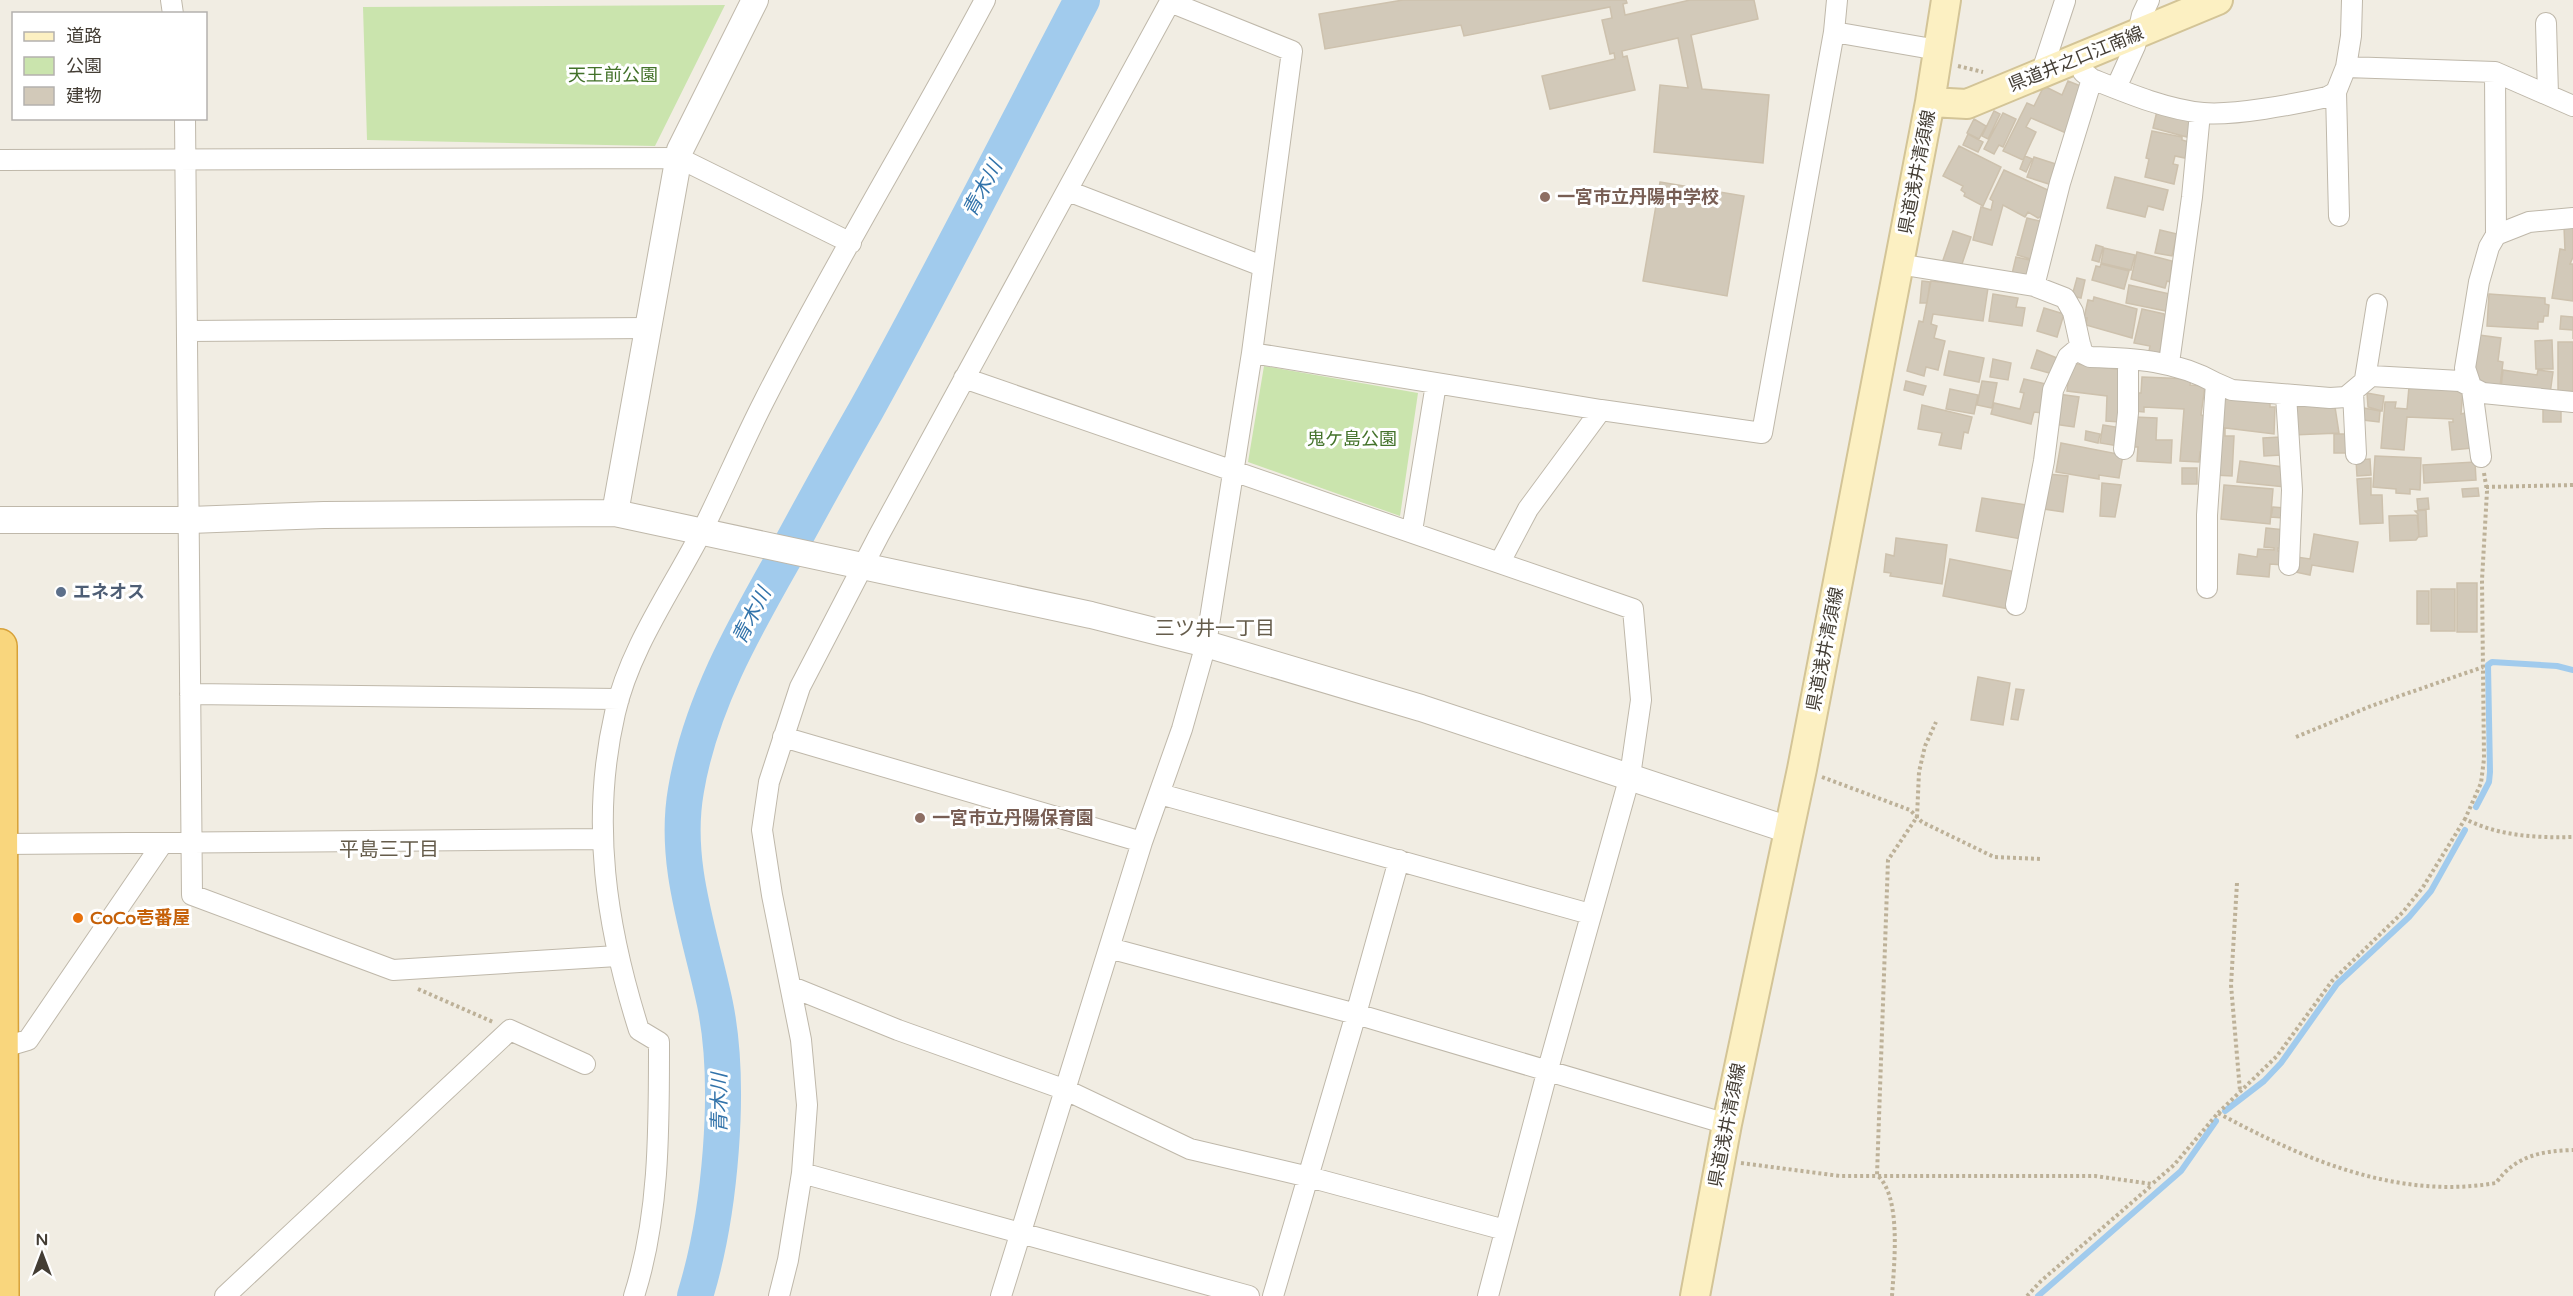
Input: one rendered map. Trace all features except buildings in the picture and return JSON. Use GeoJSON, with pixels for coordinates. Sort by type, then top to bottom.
{"type":"FeatureCollection","features":[{"type":"Feature","properties":{"kind":"highway"},"geometry":{"type":"LineString","coordinates":[[0,646],[2,1296]]}},
{"type":"Feature","properties":{"kind":"main road","name":"県道浅井清須線"},"geometry":{"type":"LineString","coordinates":[[1695,1296],[1727,1124],[1802,769],[1930,102],[1946,0]]}},
{"type":"Feature","properties":{"kind":"main road","name":"県道井之口江南線"},"geometry":{"type":"LineString","coordinates":[[1930,102],[1967,104],[2218,0]]}},
{"type":"Feature","properties":{"kind":"street"},"geometry":{"type":"LineString","coordinates":[[615,513],[680,150],[755,0]]}},
{"type":"Feature","properties":{"kind":"street"},"geometry":{"type":"LineString","coordinates":[[634,1296],[651,1222],[656,1170],[659,1042],[639,1030],[611,930],[602,798],[619,699],[628,674],[661,605],[710,532],[764,400],[985,0]]}},
{"type":"Feature","properties":{"kind":"street"},"geometry":{"type":"LineString","coordinates":[[1252,353],[1601,410],[1762,433],[1834,32],[1837,0]]}},
{"type":"Feature","properties":{"kind":"street"},"geometry":{"type":"LineString","coordinates":[[2116,88],[2135,46],[2136,34],[2149,0]]}},
{"type":"Feature","properties":{"kind":"street"},"geometry":{"type":"LineString","coordinates":[[2339,216],[2336,92],[2346,67],[2351,36],[2352,0]]}},
{"type":"Feature","properties":{"kind":"street"},"geometry":{"type":"LineString","coordinates":[[780,1296],[802,1173],[807,1105],[801,1040],[772,895],[762,830],[769,782],[800,687],[851,564],[964,378],[1171,1],[1292,51],[1252,353],[1206,644],[1001,1296]]}},
{"type":"Feature","properties":{"kind":"street"},"geometry":{"type":"LineString","coordinates":[[2028,79],[2065,1]]}},
{"type":"Feature","properties":{"kind":"street"},"geometry":{"type":"LineString","coordinates":[[2546,23],[2547,95]]}},
{"type":"Feature","properties":{"kind":"street"},"geometry":{"type":"LineString","coordinates":[[1834,32],[1937,56]]}},
{"type":"Feature","properties":{"kind":"street"},"geometry":{"type":"LineString","coordinates":[[2068,63],[2092,79],[2116,88],[2150,100],[2200,112],[2219,114],[2313,100],[2336,92]]}},
{"type":"Feature","properties":{"kind":"street"},"geometry":{"type":"LineString","coordinates":[[2346,67],[2495,72],[2508,75],[2573,106]]}},
{"type":"Feature","properties":{"kind":"street"},"geometry":{"type":"LineString","coordinates":[[2481,458],[2472,388],[2465,368],[2479,282],[2489,247],[2496,235],[2495,72]]}},
{"type":"Feature","properties":{"kind":"street"},"geometry":{"type":"LineString","coordinates":[[2034,286],[2060,183],[2092,79]]}},
{"type":"Feature","properties":{"kind":"street"},"geometry":{"type":"LineString","coordinates":[[2169,363],[2193,197],[2200,112]]}},
{"type":"Feature","properties":{"kind":"street"},"geometry":{"type":"LineString","coordinates":[[185,120],[192,895],[393,970],[617,956]]}},
{"type":"Feature","properties":{"kind":"street"},"geometry":{"type":"LineString","coordinates":[[0,160],[679,158],[851,243]]}},
{"type":"Feature","properties":{"kind":"street"},"geometry":{"type":"LineString","coordinates":[[1068,191],[1262,266]]}},
{"type":"Feature","properties":{"kind":"street"},"geometry":{"type":"LineString","coordinates":[[2496,235],[2529,222],[2573,218]]}},
{"type":"Feature","properties":{"kind":"street"},"geometry":{"type":"LineString","coordinates":[[1898,264],[2034,286],[2065,298],[2073,312],[2082,353],[2090,357],[2169,363],[2195,371],[2232,390],[2330,398],[2346,397],[2371,376],[2460,381],[2483,393],[2573,402]]}},
{"type":"Feature","properties":{"kind":"street"},"geometry":{"type":"LineString","coordinates":[[2356,454],[2359,385],[2377,304]]}},
{"type":"Feature","properties":{"kind":"street"},"geometry":{"type":"LineString","coordinates":[[188,331],[648,328]]}},
{"type":"Feature","properties":{"kind":"street"},"geometry":{"type":"LineString","coordinates":[[2016,605],[2042,472],[2053,390],[2068,357],[2081,346]]}},
{"type":"Feature","properties":{"kind":"street"},"geometry":{"type":"LineString","coordinates":[[2124,449],[2128,413],[2128,361]]}},
{"type":"Feature","properties":{"kind":"street"},"geometry":{"type":"LineString","coordinates":[[964,378],[1412,531],[1632,609],[1641,700],[1630,776],[1590,914],[1488,1296]]}},
{"type":"Feature","properties":{"kind":"street"},"geometry":{"type":"LineString","coordinates":[[2207,588],[2207,514],[2216,383]]}},
{"type":"Feature","properties":{"kind":"street"},"geometry":{"type":"LineString","coordinates":[[1412,531],[1437,384]]}},
{"type":"Feature","properties":{"kind":"street"},"geometry":{"type":"LineString","coordinates":[[2286,395],[2292,490],[2289,565]]}},
{"type":"Feature","properties":{"kind":"street"},"geometry":{"type":"LineString","coordinates":[[1500,562],[1528,509],[1601,410]]}},
{"type":"Feature","properties":{"kind":"street"},"geometry":{"type":"LineString","coordinates":[[0,520],[190,520],[324,515],[615,513],[1091,615],[1206,644],[1420,708],[1789,830]]}},
{"type":"Feature","properties":{"kind":"street"},"geometry":{"type":"LineString","coordinates":[[190,694],[619,699]]}},
{"type":"Feature","properties":{"kind":"street"},"geometry":{"type":"LineString","coordinates":[[783,737],[1142,842]]}},
{"type":"Feature","properties":{"kind":"street"},"geometry":{"type":"LineString","coordinates":[[1160,794],[1590,914]]}},
{"type":"Feature","properties":{"kind":"street"},"geometry":{"type":"LineString","coordinates":[[2,844],[603,839]]}},
{"type":"Feature","properties":{"kind":"street"},"geometry":{"type":"LineString","coordinates":[[1,1048],[28,1040],[162,844]]}},
{"type":"Feature","properties":{"kind":"street"},"geometry":{"type":"LineString","coordinates":[[1273,1296],[1399,860]]}},
{"type":"Feature","properties":{"kind":"street"},"geometry":{"type":"LineString","coordinates":[[1109,948],[1356,1014],[1548,1069],[1727,1124]]}},
{"type":"Feature","properties":{"kind":"street"},"geometry":{"type":"LineString","coordinates":[[792,987],[898,1030],[1065,1090],[1190,1149],[1309,1177],[1505,1230]]}},
{"type":"Feature","properties":{"kind":"street"},"geometry":{"type":"LineString","coordinates":[[225,1296],[510,1030],[585,1064]]}},
{"type":"Feature","properties":{"kind":"street"},"geometry":{"type":"LineString","coordinates":[[802,1173],[1249,1296]]}},
{"type":"Feature","properties":{"kind":"path"},"geometry":{"type":"LineString","coordinates":[[1937,56],[1971,68],[2028,79]]}},
{"type":"Feature","properties":{"kind":"path"},"geometry":{"type":"LineString","coordinates":[[2027,1296],[2041,1281],[2174,1166],[2218,1113],[2277,1056],[2332,981],[2403,912],[2423,887],[2465,819],[2481,783],[2484,759],[2486,487],[2481,458]]}},
{"type":"Feature","properties":{"kind":"path"},"geometry":{"type":"LineString","coordinates":[[2486,487],[2573,485]]}},
{"type":"Feature","properties":{"kind":"path"},"geometry":{"type":"LineString","coordinates":[[2296,737],[2372,706],[2483,667]]}},
{"type":"Feature","properties":{"kind":"path"},"geometry":{"type":"LineString","coordinates":[[1892,1296],[1894,1226],[1891,1203],[1883,1181],[1877,1175],[1888,860],[1917,817],[1919,772],[1925,746],[1936,722]]}},
{"type":"Feature","properties":{"kind":"path"},"geometry":{"type":"LineString","coordinates":[[1802,769],[1911,810],[1917,817],[1994,857],[2040,860]]}},
{"type":"Feature","properties":{"kind":"path"},"geometry":{"type":"LineString","coordinates":[[2465,819],[2487,830],[2517,835],[2573,837]]}},
{"type":"Feature","properties":{"kind":"path"},"geometry":{"type":"LineString","coordinates":[[2237,882],[2231,985],[2240,1092]]}},
{"type":"Feature","properties":{"kind":"path"},"geometry":{"type":"LineString","coordinates":[[393,970],[409,985],[510,1030]]}},
{"type":"Feature","properties":{"kind":"path"},"geometry":{"type":"LineString","coordinates":[[2218,1113],[2272,1141],[2326,1163],[2374,1179],[2413,1185],[2475,1187],[2496,1183],[2505,1170],[2524,1158],[2550,1151],[2573,1150]]}},
{"type":"Feature","properties":{"kind":"path"},"geometry":{"type":"LineString","coordinates":[[1720,1160],[1840,1176],[2096,1176],[2152,1184]]}},
{"type":"Feature","properties":{"kind":"green space","name":"天王前公園"},"geometry":{"type":"Polygon","coordinates":[[[725,5],[655,146],[367,140],[363,7],[725,5]]]}},
{"type":"Feature","properties":{"kind":"green space","name":"鬼ケ島公園"},"geometry":{"type":"Polygon","coordinates":[[[1264,366],[1418,393],[1400,516],[1248,462],[1264,366]]]}},
{"type":"Feature","properties":{"kind":"waterway","name":"青木川"},"geometry":{"type":"LineString","coordinates":[[695,1296],[704,1264],[717,1190],[723,1112],[720,1037],[715,1004],[690,898],[683,844],[686,790],[701,728],[725,670],[753,613],[921,308],[1082,0]]}},
{"type":"Feature","properties":{"kind":"waterway"},"geometry":{"type":"LineString","coordinates":[[2476,807],[2489,782],[2490,772],[2488,665],[2492,662],[2557,666],[2573,670]]}},
{"type":"Feature","properties":{"kind":"waterway"},"geometry":{"type":"LineString","coordinates":[[2225,1111],[2264,1081],[2281,1063],[2337,984],[2409,917],[2431,891],[2465,830]]}},
{"type":"Feature","properties":{"kind":"waterway"},"geometry":{"type":"LineString","coordinates":[[2038,1296],[2181,1171],[2216,1121]]}},
{"type":"Feature","properties":{"kind":"place","name":"一宮市立丹陽中学校"},"geometry":{"type":"Point","coordinates":[1545,197]}},
{"type":"Feature","properties":{"kind":"place","name":"エネオス"},"geometry":{"type":"Point","coordinates":[61,592]}},
{"type":"Feature","properties":{"kind":"place","name":"一宮市立丹陽保育園"},"geometry":{"type":"Point","coordinates":[920,818]}},
{"type":"Feature","properties":{"kind":"place","name":"CoCo壱番屋"},"geometry":{"type":"Point","coordinates":[78,918]}},
{"type":"Feature","properties":{"kind":"district","name":"三ツ井一丁目"},"geometry":{"type":"Point","coordinates":[1215,629]}},
{"type":"Feature","properties":{"kind":"district","name":"平島三丁目"},"geometry":{"type":"Point","coordinates":[389,850]}}]}
